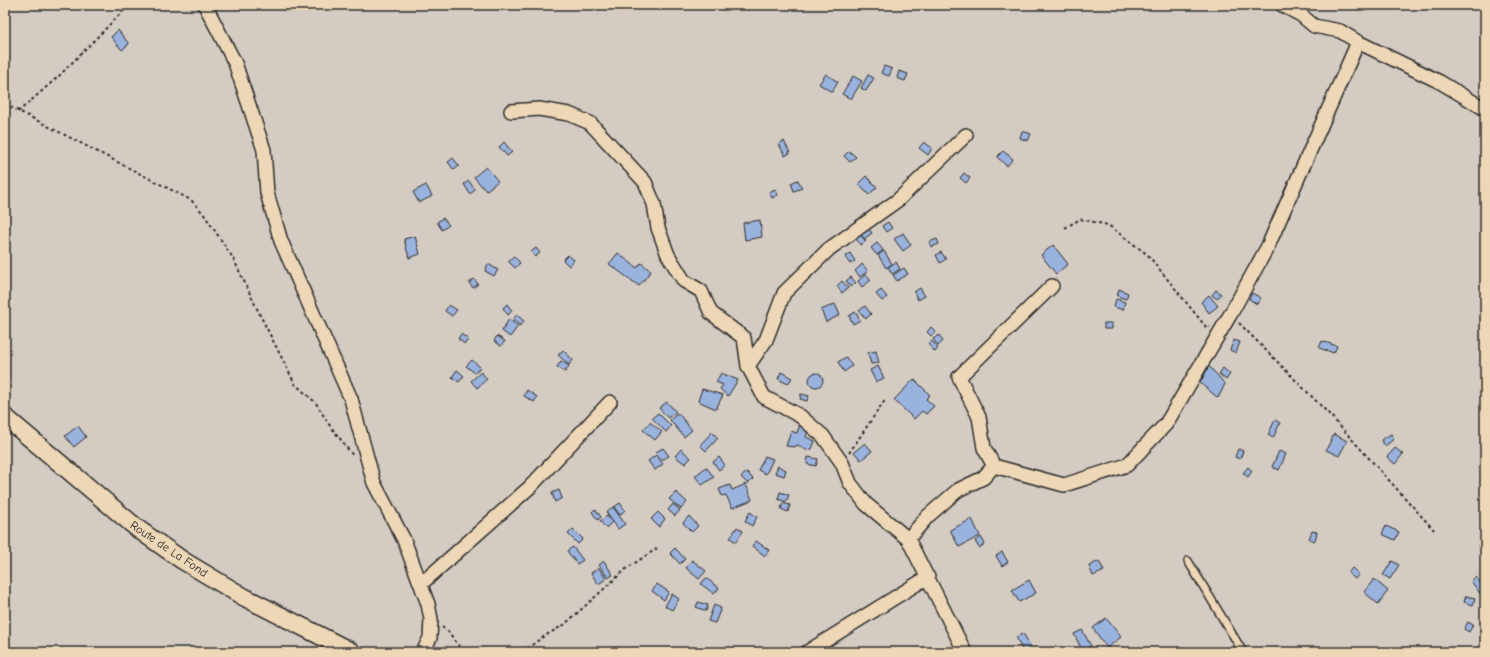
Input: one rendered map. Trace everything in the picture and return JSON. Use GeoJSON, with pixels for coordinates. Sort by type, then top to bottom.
{"type":"FeatureCollection","features":[{"type":"Feature","properties":{"kind":"street"},"geometry":{"type":"LineString","coordinates":[[205,5],[235,63],[264,150],[267,193],[281,241],[351,399],[374,483],[404,540],[428,604],[431,619],[430,638],[423,652]]}},
{"type":"Feature","properties":{"kind":"street"},"geometry":{"type":"LineString","coordinates":[[1282,5],[1301,15],[1314,26],[1333,28],[1358,42],[1440,82],[1485,109]]}},
{"type":"Feature","properties":{"kind":"street"},"geometry":{"type":"LineString","coordinates":[[1052,286],[959,377],[978,417],[984,448],[994,466],[1064,485],[1127,466],[1166,424],[1268,246],[1358,42]]}},
{"type":"Feature","properties":{"kind":"street"},"geometry":{"type":"LineString","coordinates":[[511,111],[539,109],[570,114],[590,123],[606,142],[645,182],[654,204],[658,228],[668,255],[684,281],[701,291],[712,313],[744,338],[748,366],[764,397],[800,416],[823,436],[842,463],[850,483],[866,504],[908,539],[965,652]]}},
{"type":"Feature","properties":{"kind":"street"},"geometry":{"type":"LineString","coordinates":[[748,366],[766,340],[784,293],[829,249],[898,200],[966,135]]}},
{"type":"Feature","properties":{"kind":"street"},"geometry":{"type":"LineString","coordinates":[[421,584],[530,487],[610,402]]}},
{"type":"Feature","properties":{"kind":"street","name":"Route de La Fond"},"geometry":{"type":"LineString","coordinates":[[5,417],[138,529],[182,560],[244,597],[352,652]]}},
{"type":"Feature","properties":{"kind":"street"},"geometry":{"type":"LineString","coordinates":[[908,539],[928,516],[958,490],[983,478],[994,466]]}},
{"type":"Feature","properties":{"kind":"street"},"geometry":{"type":"LineString","coordinates":[[807,652],[928,577]]}},
{"type":"Feature","properties":{"kind":"lane"},"geometry":{"type":"LineString","coordinates":[[1188,561],[1243,652]]}},
{"type":"Feature","properties":{"kind":"path"},"geometry":{"type":"LineString","coordinates":[[18,112],[59,76],[122,12],[132,5]]}},
{"type":"Feature","properties":{"kind":"path"},"geometry":{"type":"LineString","coordinates":[[5,104],[191,200],[203,213],[234,258],[260,315],[295,384],[316,403],[328,422],[356,459]]}},
{"type":"Feature","properties":{"kind":"path"},"geometry":{"type":"LineString","coordinates":[[1065,228],[1080,219],[1108,225],[1148,255],[1206,327],[1216,327],[1222,318],[1230,314],[1329,414],[1434,530]]}},
{"type":"Feature","properties":{"kind":"path"},"geometry":{"type":"LineString","coordinates":[[842,463],[885,400]]}},
{"type":"Feature","properties":{"kind":"path"},"geometry":{"type":"LineString","coordinates":[[522,652],[543,637],[564,625],[626,569],[659,547]]}},
{"type":"Feature","properties":{"kind":"path"},"geometry":{"type":"LineString","coordinates":[[431,619],[448,631],[463,652]]}},
{"type":"Feature","properties":{"kind":"building"},"geometry":{"type":"Polygon","coordinates":[[[118,30],[129,44],[122,50],[111,37],[118,30]]]}},
{"type":"Feature","properties":{"kind":"building"},"geometry":{"type":"Polygon","coordinates":[[[884,66],[892,69],[889,76],[881,73],[884,66]]]}},
{"type":"Feature","properties":{"kind":"building"},"geometry":{"type":"Polygon","coordinates":[[[899,71],[908,74],[905,81],[897,78],[899,71]]]}},
{"type":"Feature","properties":{"kind":"building"},"geometry":{"type":"Polygon","coordinates":[[[826,74],[838,82],[832,92],[819,84],[826,74]]]}},
{"type":"Feature","properties":{"kind":"building"},"geometry":{"type":"Polygon","coordinates":[[[868,75],[874,78],[866,91],[861,88],[868,75]]]}},
{"type":"Feature","properties":{"kind":"building"},"geometry":{"type":"Polygon","coordinates":[[[853,76],[862,81],[851,99],[842,94],[853,76]]]}},
{"type":"Feature","properties":{"kind":"building"},"geometry":{"type":"Polygon","coordinates":[[[1022,131],[1031,134],[1028,141],[1020,138],[1022,131]]]}},
{"type":"Feature","properties":{"kind":"building"},"geometry":{"type":"Polygon","coordinates":[[[784,141],[790,153],[785,156],[779,144],[784,141]]]}},
{"type":"Feature","properties":{"kind":"building"},"geometry":{"type":"Polygon","coordinates":[[[504,142],[512,152],[507,156],[499,147],[504,142]]]}},
{"type":"Feature","properties":{"kind":"building"},"geometry":{"type":"Polygon","coordinates":[[[924,142],[932,148],[928,155],[919,148],[924,142]]]}},
{"type":"Feature","properties":{"kind":"building"},"geometry":{"type":"Polygon","coordinates":[[[849,151],[856,157],[850,162],[844,156],[849,151]]]}},
{"type":"Feature","properties":{"kind":"building"},"geometry":{"type":"Polygon","coordinates":[[[1003,151],[1013,159],[1007,166],[997,157],[1003,151]]]}},
{"type":"Feature","properties":{"kind":"building"},"geometry":{"type":"Polygon","coordinates":[[[453,158],[459,166],[454,170],[448,162],[453,158]]]}},
{"type":"Feature","properties":{"kind":"building"},"geometry":{"type":"Polygon","coordinates":[[[486,167],[498,181],[486,191],[474,177],[486,167]]]}},
{"type":"Feature","properties":{"kind":"building"},"geometry":{"type":"Polygon","coordinates":[[[964,173],[970,178],[966,183],[960,178],[964,173]]]}},
{"type":"Feature","properties":{"kind":"building"},"geometry":{"type":"Polygon","coordinates":[[[866,176],[877,187],[869,195],[858,184],[866,176]]]}},
{"type":"Feature","properties":{"kind":"building"},"geometry":{"type":"Polygon","coordinates":[[[798,180],[802,188],[794,191],[791,183],[798,180]]]}},
{"type":"Feature","properties":{"kind":"building"},"geometry":{"type":"Polygon","coordinates":[[[469,181],[475,190],[470,194],[464,184],[469,181]]]}},
{"type":"Feature","properties":{"kind":"building"},"geometry":{"type":"Polygon","coordinates":[[[426,185],[432,196],[419,203],[413,192],[426,185]]]}},
{"type":"Feature","properties":{"kind":"building"},"geometry":{"type":"Polygon","coordinates":[[[775,189],[778,195],[772,198],[769,192],[775,189]]]}},
{"type":"Feature","properties":{"kind":"building"},"geometry":{"type":"Polygon","coordinates":[[[443,218],[449,225],[442,230],[437,222],[443,218]]]}},
{"type":"Feature","properties":{"kind":"building"},"geometry":{"type":"Polygon","coordinates":[[[760,220],[762,237],[745,240],[743,223],[760,220]]]}},
{"type":"Feature","properties":{"kind":"building"},"geometry":{"type":"Polygon","coordinates":[[[888,222],[892,228],[886,232],[882,226],[888,222]]]}},
{"type":"Feature","properties":{"kind":"building"},"geometry":{"type":"Polygon","coordinates":[[[868,228],[872,233],[864,239],[860,234],[868,228]]]}},
{"type":"Feature","properties":{"kind":"building"},"geometry":{"type":"Polygon","coordinates":[[[903,233],[911,245],[903,251],[894,239],[903,233]]]}},
{"type":"Feature","properties":{"kind":"building"},"geometry":{"type":"Polygon","coordinates":[[[860,234],[866,241],[861,245],[855,238],[860,234]]]}},
{"type":"Feature","properties":{"kind":"building"},"geometry":{"type":"Polygon","coordinates":[[[415,236],[420,254],[409,258],[404,239],[415,236]]]}},
{"type":"Feature","properties":{"kind":"building"},"geometry":{"type":"Polygon","coordinates":[[[937,239],[939,244],[931,247],[929,242],[937,239]]]}},
{"type":"Feature","properties":{"kind":"building"},"geometry":{"type":"Polygon","coordinates":[[[877,243],[883,250],[877,255],[871,248],[877,243]]]}},
{"type":"Feature","properties":{"kind":"building"},"geometry":{"type":"Polygon","coordinates":[[[1053,245],[1068,264],[1056,274],[1041,255],[1053,245]]]}},
{"type":"Feature","properties":{"kind":"building"},"geometry":{"type":"Polygon","coordinates":[[[536,248],[540,253],[535,257],[531,252],[536,248]]]}},
{"type":"Feature","properties":{"kind":"building"},"geometry":{"type":"Polygon","coordinates":[[[884,251],[892,264],[886,268],[878,255],[884,251]]]}},
{"type":"Feature","properties":{"kind":"building"},"geometry":{"type":"Polygon","coordinates":[[[941,252],[946,259],[940,263],[936,255],[941,252]]]}},
{"type":"Feature","properties":{"kind":"building"},"geometry":{"type":"Polygon","coordinates":[[[618,253],[637,268],[641,263],[651,271],[639,286],[609,264],[618,253]]]}},
{"type":"Feature","properties":{"kind":"building"},"geometry":{"type":"Polygon","coordinates":[[[850,253],[855,261],[850,264],[845,257],[850,253]]]}},
{"type":"Feature","properties":{"kind":"building"},"geometry":{"type":"Polygon","coordinates":[[[568,255],[574,260],[569,266],[563,260],[568,255]]]}},
{"type":"Feature","properties":{"kind":"building"},"geometry":{"type":"Polygon","coordinates":[[[514,256],[520,263],[515,268],[508,261],[514,256]]]}},
{"type":"Feature","properties":{"kind":"building"},"geometry":{"type":"Polygon","coordinates":[[[896,262],[900,269],[892,274],[888,267],[896,262]]]}},
{"type":"Feature","properties":{"kind":"building"},"geometry":{"type":"Polygon","coordinates":[[[488,264],[498,270],[494,276],[485,271],[488,264]]]}},
{"type":"Feature","properties":{"kind":"building"},"geometry":{"type":"Polygon","coordinates":[[[862,264],[868,271],[860,277],[855,271],[862,264]]]}},
{"type":"Feature","properties":{"kind":"building"},"geometry":{"type":"Polygon","coordinates":[[[904,268],[908,274],[897,281],[893,275],[904,268]]]}},
{"type":"Feature","properties":{"kind":"building"},"geometry":{"type":"Polygon","coordinates":[[[866,274],[871,280],[862,287],[858,281],[866,274]]]}},
{"type":"Feature","properties":{"kind":"building"},"geometry":{"type":"Polygon","coordinates":[[[851,277],[856,283],[850,287],[846,281],[851,277]]]}},
{"type":"Feature","properties":{"kind":"building"},"geometry":{"type":"Polygon","coordinates":[[[474,279],[478,284],[473,288],[469,283],[474,279]]]}},
{"type":"Feature","properties":{"kind":"building"},"geometry":{"type":"Polygon","coordinates":[[[842,281],[848,288],[842,293],[837,286],[842,281]]]}},
{"type":"Feature","properties":{"kind":"building"},"geometry":{"type":"Polygon","coordinates":[[[920,288],[925,296],[918,300],[914,292],[920,288]]]}},
{"type":"Feature","properties":{"kind":"building"},"geometry":{"type":"Polygon","coordinates":[[[1119,289],[1128,293],[1126,299],[1117,296],[1119,289]]]}},
{"type":"Feature","properties":{"kind":"building"},"geometry":{"type":"Polygon","coordinates":[[[881,290],[887,297],[882,301],[876,294],[881,290]]]}},
{"type":"Feature","properties":{"kind":"building"},"geometry":{"type":"Polygon","coordinates":[[[1216,290],[1221,294],[1217,299],[1212,295],[1216,290]]]}},
{"type":"Feature","properties":{"kind":"building"},"geometry":{"type":"Polygon","coordinates":[[[1252,293],[1261,298],[1257,304],[1249,299],[1252,293]]]}},
{"type":"Feature","properties":{"kind":"building"},"geometry":{"type":"Polygon","coordinates":[[[1209,295],[1218,306],[1209,313],[1201,302],[1209,295]]]}},
{"type":"Feature","properties":{"kind":"building"},"geometry":{"type":"Polygon","coordinates":[[[1116,299],[1125,302],[1123,310],[1114,307],[1116,299]]]}},
{"type":"Feature","properties":{"kind":"building"},"geometry":{"type":"Polygon","coordinates":[[[507,304],[512,311],[508,315],[503,308],[507,304]]]}},
{"type":"Feature","properties":{"kind":"building"},"geometry":{"type":"Polygon","coordinates":[[[835,304],[840,315],[826,322],[821,310],[835,304]]]}},
{"type":"Feature","properties":{"kind":"building"},"geometry":{"type":"Polygon","coordinates":[[[449,305],[457,310],[452,316],[445,311],[449,305]]]}},
{"type":"Feature","properties":{"kind":"building"},"geometry":{"type":"Polygon","coordinates":[[[865,306],[871,314],[866,319],[859,311],[865,306]]]}},
{"type":"Feature","properties":{"kind":"building"},"geometry":{"type":"Polygon","coordinates":[[[855,312],[860,320],[853,324],[849,316],[855,312]]]}},
{"type":"Feature","properties":{"kind":"building"},"geometry":{"type":"Polygon","coordinates":[[[517,315],[524,321],[520,326],[513,319],[517,315]]]}},
{"type":"Feature","properties":{"kind":"building"},"geometry":{"type":"Polygon","coordinates":[[[509,319],[518,326],[510,337],[502,331],[509,319]]]}},
{"type":"Feature","properties":{"kind":"building"},"geometry":{"type":"Polygon","coordinates":[[[1104,323],[1112,323],[1112,329],[1104,329],[1104,323]]]}},
{"type":"Feature","properties":{"kind":"building"},"geometry":{"type":"Polygon","coordinates":[[[931,327],[936,332],[931,336],[927,332],[931,327]]]}},
{"type":"Feature","properties":{"kind":"building"},"geometry":{"type":"Polygon","coordinates":[[[461,334],[468,339],[465,344],[458,339],[461,334]]]}},
{"type":"Feature","properties":{"kind":"building"},"geometry":{"type":"Polygon","coordinates":[[[939,335],[943,341],[938,346],[933,339],[939,335]]]}},
{"type":"Feature","properties":{"kind":"building"},"geometry":{"type":"Polygon","coordinates":[[[497,336],[505,341],[501,346],[494,341],[497,336]]]}},
{"type":"Feature","properties":{"kind":"building"},"geometry":{"type":"Polygon","coordinates":[[[1234,340],[1240,342],[1236,353],[1230,350],[1234,340]]]}},
{"type":"Feature","properties":{"kind":"building"},"geometry":{"type":"Polygon","coordinates":[[[932,341],[938,348],[935,352],[928,344],[932,341]]]}},
{"type":"Feature","properties":{"kind":"building"},"geometry":{"type":"Polygon","coordinates":[[[1322,341],[1337,346],[1334,353],[1319,348],[1322,341]]]}},
{"type":"Feature","properties":{"kind":"building"},"geometry":{"type":"Polygon","coordinates":[[[563,350],[573,360],[569,365],[558,355],[563,350]]]}},
{"type":"Feature","properties":{"kind":"building"},"geometry":{"type":"Polygon","coordinates":[[[876,351],[879,363],[871,364],[868,353],[876,351]]]}},
{"type":"Feature","properties":{"kind":"building"},"geometry":{"type":"Polygon","coordinates":[[[846,357],[852,366],[844,372],[838,362],[846,357]]]}},
{"type":"Feature","properties":{"kind":"building"},"geometry":{"type":"Polygon","coordinates":[[[472,360],[480,367],[475,373],[466,366],[472,360]]]}},
{"type":"Feature","properties":{"kind":"building"},"geometry":{"type":"Polygon","coordinates":[[[561,361],[569,366],[565,372],[557,367],[561,361]]]}},
{"type":"Feature","properties":{"kind":"building"},"geometry":{"type":"Polygon","coordinates":[[[878,366],[884,378],[876,382],[870,370],[878,366]]]}},
{"type":"Feature","properties":{"kind":"building"},"geometry":{"type":"Polygon","coordinates":[[[1209,366],[1225,384],[1218,398],[1200,383],[1209,366]]]}},
{"type":"Feature","properties":{"kind":"building"},"geometry":{"type":"Polygon","coordinates":[[[1223,368],[1230,374],[1226,380],[1219,374],[1223,368]]]}},
{"type":"Feature","properties":{"kind":"building"},"geometry":{"type":"Polygon","coordinates":[[[457,370],[464,376],[459,382],[452,377],[457,370]]]}},
{"type":"Feature","properties":{"kind":"building"},"geometry":{"type":"Polygon","coordinates":[[[481,372],[487,379],[477,388],[471,381],[481,372]]]}},
{"type":"Feature","properties":{"kind":"building"},"geometry":{"type":"Polygon","coordinates":[[[781,372],[792,378],[788,384],[778,379],[781,372]]]}},
{"type":"Feature","properties":{"kind":"building"},"geometry":{"type":"Polygon","coordinates":[[[721,373],[738,380],[728,396],[720,389],[723,385],[716,382],[721,373]]]}},
{"type":"Feature","properties":{"kind":"building"},"geometry":{"type":"Polygon","coordinates":[[[813,373],[819,373],[823,377],[823,383],[819,387],[813,387],[809,383],[809,377],[813,373]]]}},
{"type":"Feature","properties":{"kind":"building"},"geometry":{"type":"Polygon","coordinates":[[[914,379],[930,395],[926,399],[934,406],[926,414],[922,411],[914,419],[894,400],[914,379]]]}},
{"type":"Feature","properties":{"kind":"building"},"geometry":{"type":"Polygon","coordinates":[[[702,389],[723,395],[716,409],[698,401],[702,389]]]}},
{"type":"Feature","properties":{"kind":"building"},"geometry":{"type":"Polygon","coordinates":[[[527,390],[537,397],[534,402],[524,396],[527,390]]]}},
{"type":"Feature","properties":{"kind":"building"},"geometry":{"type":"Polygon","coordinates":[[[801,394],[809,396],[807,401],[800,399],[801,394]]]}},
{"type":"Feature","properties":{"kind":"building"},"geometry":{"type":"Polygon","coordinates":[[[667,402],[676,412],[668,418],[659,408],[667,402]]]}},
{"type":"Feature","properties":{"kind":"building"},"geometry":{"type":"Polygon","coordinates":[[[658,413],[671,426],[666,432],[652,418],[658,413]]]}},
{"type":"Feature","properties":{"kind":"building"},"geometry":{"type":"Polygon","coordinates":[[[678,413],[692,430],[684,437],[670,420],[678,413]]]}},
{"type":"Feature","properties":{"kind":"building"},"geometry":{"type":"Polygon","coordinates":[[[1275,420],[1280,423],[1273,438],[1268,435],[1275,420]]]}},
{"type":"Feature","properties":{"kind":"building"},"geometry":{"type":"Polygon","coordinates":[[[801,421],[809,427],[806,437],[815,441],[812,449],[806,450],[798,445],[794,447],[786,446],[791,431],[797,433],[801,421]]]}},
{"type":"Feature","properties":{"kind":"building"},"geometry":{"type":"Polygon","coordinates":[[[650,422],[662,432],[655,440],[643,430],[650,422]]]}},
{"type":"Feature","properties":{"kind":"building"},"geometry":{"type":"Polygon","coordinates":[[[78,426],[86,437],[74,447],[65,436],[78,426]]]}},
{"type":"Feature","properties":{"kind":"building"},"geometry":{"type":"Polygon","coordinates":[[[712,432],[718,438],[706,451],[700,445],[712,432]]]}},
{"type":"Feature","properties":{"kind":"building"},"geometry":{"type":"Polygon","coordinates":[[[1334,434],[1347,441],[1339,456],[1326,450],[1334,434]]]}},
{"type":"Feature","properties":{"kind":"building"},"geometry":{"type":"Polygon","coordinates":[[[1391,434],[1394,439],[1385,446],[1381,440],[1391,434]]]}},
{"type":"Feature","properties":{"kind":"building"},"geometry":{"type":"Polygon","coordinates":[[[865,443],[872,451],[861,460],[854,452],[865,443]]]}},
{"type":"Feature","properties":{"kind":"building"},"geometry":{"type":"Polygon","coordinates":[[[663,448],[669,456],[662,460],[656,452],[663,448]]]}},
{"type":"Feature","properties":{"kind":"building"},"geometry":{"type":"Polygon","coordinates":[[[1395,448],[1403,454],[1395,464],[1387,457],[1395,448]]]}},
{"type":"Feature","properties":{"kind":"building"},"geometry":{"type":"Polygon","coordinates":[[[681,449],[691,458],[685,464],[675,456],[681,449]]]}},
{"type":"Feature","properties":{"kind":"building"},"geometry":{"type":"Polygon","coordinates":[[[1238,449],[1243,451],[1240,459],[1235,457],[1238,449]]]}},
{"type":"Feature","properties":{"kind":"building"},"geometry":{"type":"Polygon","coordinates":[[[1279,451],[1286,454],[1279,470],[1272,467],[1279,451]]]}},
{"type":"Feature","properties":{"kind":"building"},"geometry":{"type":"Polygon","coordinates":[[[656,455],[663,464],[655,470],[648,461],[656,455]]]}},
{"type":"Feature","properties":{"kind":"building"},"geometry":{"type":"Polygon","coordinates":[[[765,456],[773,459],[766,474],[758,470],[765,456]]]}},
{"type":"Feature","properties":{"kind":"building"},"geometry":{"type":"Polygon","coordinates":[[[719,457],[725,465],[719,470],[713,462],[719,457]]]}},
{"type":"Feature","properties":{"kind":"building"},"geometry":{"type":"Polygon","coordinates":[[[808,457],[818,459],[816,466],[807,464],[808,457]]]}},
{"type":"Feature","properties":{"kind":"building"},"geometry":{"type":"Polygon","coordinates":[[[778,466],[786,470],[784,476],[775,473],[778,466]]]}},
{"type":"Feature","properties":{"kind":"building"},"geometry":{"type":"Polygon","coordinates":[[[706,467],[714,477],[702,485],[695,476],[706,467]]]}},
{"type":"Feature","properties":{"kind":"building"},"geometry":{"type":"Polygon","coordinates":[[[1248,467],[1252,471],[1248,477],[1243,473],[1248,467]]]}},
{"type":"Feature","properties":{"kind":"building"},"geometry":{"type":"Polygon","coordinates":[[[747,472],[753,479],[748,484],[741,477],[747,472]]]}},
{"type":"Feature","properties":{"kind":"building"},"geometry":{"type":"Polygon","coordinates":[[[746,484],[752,500],[732,508],[726,495],[722,496],[719,489],[730,485],[732,490],[746,484]]]}},
{"type":"Feature","properties":{"kind":"building"},"geometry":{"type":"Polygon","coordinates":[[[559,490],[562,498],[555,502],[552,493],[559,490]]]}},
{"type":"Feature","properties":{"kind":"building"},"geometry":{"type":"Polygon","coordinates":[[[676,492],[687,502],[681,509],[669,499],[676,492]]]}},
{"type":"Feature","properties":{"kind":"building"},"geometry":{"type":"Polygon","coordinates":[[[780,492],[789,495],[786,502],[778,499],[780,492]]]}},
{"type":"Feature","properties":{"kind":"building"},"geometry":{"type":"Polygon","coordinates":[[[620,503],[625,510],[620,515],[614,507],[620,503]]]}},
{"type":"Feature","properties":{"kind":"building"},"geometry":{"type":"Polygon","coordinates":[[[783,503],[790,505],[788,512],[781,509],[783,503]]]}},
{"type":"Feature","properties":{"kind":"building"},"geometry":{"type":"Polygon","coordinates":[[[673,504],[680,510],[675,516],[668,510],[673,504]]]}},
{"type":"Feature","properties":{"kind":"building"},"geometry":{"type":"Polygon","coordinates":[[[613,507],[625,524],[618,529],[606,512],[613,507]]]}},
{"type":"Feature","properties":{"kind":"building"},"geometry":{"type":"Polygon","coordinates":[[[595,509],[601,517],[598,520],[592,512],[595,509]]]}},
{"type":"Feature","properties":{"kind":"building"},"geometry":{"type":"Polygon","coordinates":[[[658,512],[665,519],[659,527],[651,519],[658,512]]]}},
{"type":"Feature","properties":{"kind":"building"},"geometry":{"type":"Polygon","coordinates":[[[750,512],[757,517],[752,526],[745,521],[750,512]]]}},
{"type":"Feature","properties":{"kind":"building"},"geometry":{"type":"Polygon","coordinates":[[[607,516],[612,522],[606,528],[600,521],[607,516]]]}},
{"type":"Feature","properties":{"kind":"building"},"geometry":{"type":"Polygon","coordinates":[[[689,516],[698,526],[692,532],[683,523],[689,516]]]}},
{"type":"Feature","properties":{"kind":"building"},"geometry":{"type":"Polygon","coordinates":[[[972,519],[980,536],[959,547],[950,530],[972,519]]]}},
{"type":"Feature","properties":{"kind":"building"},"geometry":{"type":"Polygon","coordinates":[[[1386,526],[1399,532],[1395,540],[1382,534],[1386,526]]]}},
{"type":"Feature","properties":{"kind":"building"},"geometry":{"type":"Polygon","coordinates":[[[737,527],[743,531],[736,542],[730,538],[737,527]]]}},
{"type":"Feature","properties":{"kind":"building"},"geometry":{"type":"Polygon","coordinates":[[[573,529],[583,539],[578,544],[568,534],[573,529]]]}},
{"type":"Feature","properties":{"kind":"building"},"geometry":{"type":"Polygon","coordinates":[[[1312,531],[1317,532],[1315,541],[1309,539],[1312,531]]]}},
{"type":"Feature","properties":{"kind":"building"},"geometry":{"type":"Polygon","coordinates":[[[981,537],[985,544],[979,548],[975,541],[981,537]]]}},
{"type":"Feature","properties":{"kind":"building"},"geometry":{"type":"Polygon","coordinates":[[[756,541],[769,550],[765,556],[752,546],[756,541]]]}},
{"type":"Feature","properties":{"kind":"building"},"geometry":{"type":"Polygon","coordinates":[[[1485,541],[1485,554],[1478,545],[1485,541]]]}},
{"type":"Feature","properties":{"kind":"building"},"geometry":{"type":"Polygon","coordinates":[[[573,547],[583,560],[577,564],[567,551],[573,547]]]}},
{"type":"Feature","properties":{"kind":"building"},"geometry":{"type":"Polygon","coordinates":[[[675,548],[685,559],[680,564],[670,553],[675,548]]]}},
{"type":"Feature","properties":{"kind":"building"},"geometry":{"type":"Polygon","coordinates":[[[1002,552],[1008,562],[1002,566],[996,556],[1002,552]]]}},
{"type":"Feature","properties":{"kind":"building"},"geometry":{"type":"Polygon","coordinates":[[[692,560],[706,571],[699,579],[686,568],[692,560]]]}},
{"type":"Feature","properties":{"kind":"building"},"geometry":{"type":"Polygon","coordinates":[[[604,561],[613,575],[608,578],[599,565],[604,561]]]}},
{"type":"Feature","properties":{"kind":"building"},"geometry":{"type":"Polygon","coordinates":[[[1099,561],[1104,571],[1093,576],[1089,566],[1099,561]]]}},
{"type":"Feature","properties":{"kind":"building"},"geometry":{"type":"Polygon","coordinates":[[[1392,561],[1399,565],[1390,579],[1383,575],[1392,561]]]}},
{"type":"Feature","properties":{"kind":"building"},"geometry":{"type":"Polygon","coordinates":[[[599,568],[606,579],[598,584],[591,573],[599,568]]]}},
{"type":"Feature","properties":{"kind":"building"},"geometry":{"type":"Polygon","coordinates":[[[1352,568],[1359,574],[1355,579],[1348,573],[1352,568]]]}},
{"type":"Feature","properties":{"kind":"building"},"geometry":{"type":"Polygon","coordinates":[[[1476,577],[1485,588],[1485,593],[1482,596],[1471,581],[1476,577]]]}},
{"type":"Feature","properties":{"kind":"building"},"geometry":{"type":"Polygon","coordinates":[[[706,578],[719,588],[714,594],[701,584],[706,578]]]}},
{"type":"Feature","properties":{"kind":"building"},"geometry":{"type":"Polygon","coordinates":[[[1374,579],[1388,591],[1378,604],[1364,592],[1374,579]]]}},
{"type":"Feature","properties":{"kind":"building"},"geometry":{"type":"Polygon","coordinates":[[[1029,580],[1036,593],[1019,602],[1012,590],[1029,580]]]}},
{"type":"Feature","properties":{"kind":"building"},"geometry":{"type":"Polygon","coordinates":[[[657,584],[669,592],[664,600],[652,591],[657,584]]]}},
{"type":"Feature","properties":{"kind":"building"},"geometry":{"type":"Polygon","coordinates":[[[672,594],[679,599],[672,610],[665,606],[672,594]]]}},
{"type":"Feature","properties":{"kind":"building"},"geometry":{"type":"Polygon","coordinates":[[[1466,596],[1475,598],[1473,605],[1464,602],[1466,596]]]}},
{"type":"Feature","properties":{"kind":"building"},"geometry":{"type":"Polygon","coordinates":[[[698,602],[708,605],[706,611],[696,607],[698,602]]]}},
{"type":"Feature","properties":{"kind":"building"},"geometry":{"type":"Polygon","coordinates":[[[714,605],[721,608],[715,623],[708,621],[714,605]]]}},
{"type":"Feature","properties":{"kind":"building"},"geometry":{"type":"Polygon","coordinates":[[[1106,618],[1121,637],[1107,648],[1093,628],[1106,618]]]}},
{"type":"Feature","properties":{"kind":"building"},"geometry":{"type":"Polygon","coordinates":[[[1468,622],[1473,625],[1469,632],[1464,629],[1468,622]]]}},
{"type":"Feature","properties":{"kind":"building"},"geometry":{"type":"Polygon","coordinates":[[[1082,630],[1091,646],[1082,650],[1074,634],[1082,630]]]}},
{"type":"Feature","properties":{"kind":"building"},"geometry":{"type":"Polygon","coordinates":[[[1023,633],[1031,647],[1023,651],[1016,637],[1023,633]]]}}]}
